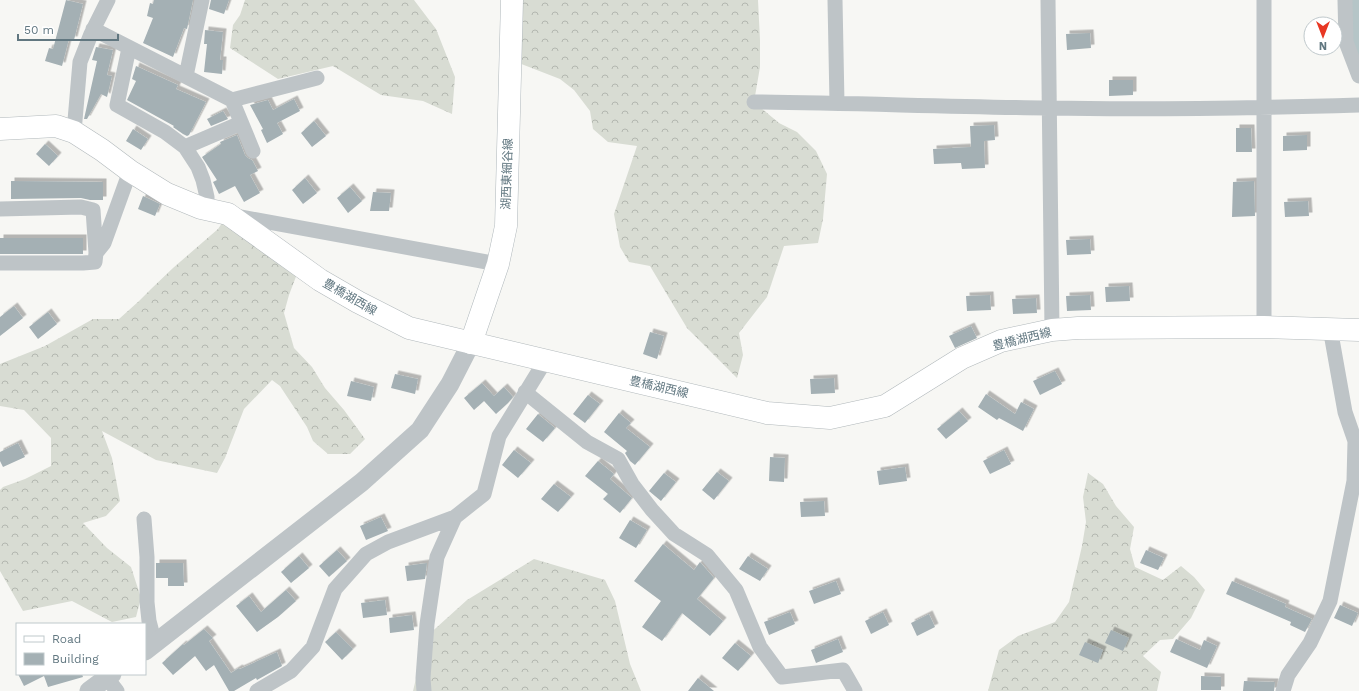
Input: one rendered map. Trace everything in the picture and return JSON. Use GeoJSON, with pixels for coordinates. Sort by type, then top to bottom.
{"type":"FeatureCollection","features":[{"type":"Feature","properties":{"kind":"main road","name":"湖西東細谷線"},"geometry":{"type":"LineString","coordinates":[[472,343],[498,264],[506,226],[512,0]]}},
{"type":"Feature","properties":{"kind":"main road","name":"豊橋湖西線"},"geometry":{"type":"LineString","coordinates":[[0,130],[56,126],[74,132],[102,150],[130,171],[167,194],[218,212],[320,280],[358,302],[409,328],[767,413],[830,418],[885,406],[962,358],[1001,342],[1052,330],[1078,328],[1264,327],[1359,330]]}},
{"type":"Feature","properties":{"kind":"street"},"geometry":{"type":"LineString","coordinates":[[74,132],[80,62],[93,29],[108,0]]}},
{"type":"Feature","properties":{"kind":"street"},"geometry":{"type":"LineString","coordinates":[[186,76],[202,0]]}},
{"type":"Feature","properties":{"kind":"street"},"geometry":{"type":"LineString","coordinates":[[835,0],[837,103]]}},
{"type":"Feature","properties":{"kind":"street"},"geometry":{"type":"LineString","coordinates":[[1048,0],[1052,330]]}},
{"type":"Feature","properties":{"kind":"street"},"geometry":{"type":"LineString","coordinates":[[1264,0],[1264,327]]}},
{"type":"Feature","properties":{"kind":"street"},"geometry":{"type":"LineString","coordinates":[[1345,0],[1346,42],[1359,76]]}},
{"type":"Feature","properties":{"kind":"street"},"geometry":{"type":"LineString","coordinates":[[93,29],[232,100],[252,152]]}},
{"type":"Feature","properties":{"kind":"street"},"geometry":{"type":"LineString","coordinates":[[129,48],[117,105],[165,132],[185,147],[198,167],[207,198],[218,212],[498,264]]}},
{"type":"Feature","properties":{"kind":"street"},"geometry":{"type":"LineString","coordinates":[[232,100],[317,78]]}},
{"type":"Feature","properties":{"kind":"street"},"geometry":{"type":"LineString","coordinates":[[754,102],[1049,108],[1263,108],[1359,105]]}},
{"type":"Feature","properties":{"kind":"street"},"geometry":{"type":"LineString","coordinates":[[185,147],[241,123]]}},
{"type":"Feature","properties":{"kind":"street"},"geometry":{"type":"LineString","coordinates":[[96,253],[104,244],[130,171]]}},
{"type":"Feature","properties":{"kind":"street"},"geometry":{"type":"LineString","coordinates":[[0,209],[81,207],[93,210],[96,253],[95,262],[0,263]]}},
{"type":"Feature","properties":{"kind":"street"},"geometry":{"type":"LineString","coordinates":[[1283,691],[1288,675],[1310,643],[1330,601],[1356,481],[1355,441],[1345,412],[1330,328]]}},
{"type":"Feature","properties":{"kind":"street"},"geometry":{"type":"LineString","coordinates":[[150,648],[362,482],[420,430],[450,384],[472,343]]}},
{"type":"Feature","properties":{"kind":"street"},"geometry":{"type":"LineString","coordinates":[[256,691],[291,671],[313,647],[335,589],[366,554],[388,542],[455,517],[484,494],[499,436],[545,361]]}},
{"type":"Feature","properties":{"kind":"street"},"geometry":{"type":"LineString","coordinates":[[525,392],[587,442],[618,459],[632,484],[652,510],[674,534],[708,555],[736,590],[760,647],[782,677],[843,670],[855,691]]}},
{"type":"Feature","properties":{"kind":"street"},"geometry":{"type":"LineString","coordinates":[[424,691],[423,678],[427,624],[437,557],[455,517]]}},
{"type":"Feature","properties":{"kind":"street"},"geometry":{"type":"LineString","coordinates":[[144,519],[147,557],[147,602],[150,648]]}},
{"type":"Feature","properties":{"kind":"street"},"geometry":{"type":"LineString","coordinates":[[89,691],[112,681]]}},
{"type":"Feature","properties":{"kind":"green space"},"geometry":{"type":"Polygon","coordinates":[[[245,0],[414,0],[436,29],[455,77],[452,114],[423,101],[381,95],[333,66],[278,79],[230,48],[233,25],[240,15],[245,0]]]}},
{"type":"Feature","properties":{"kind":"green space"},"geometry":{"type":"Polygon","coordinates":[[[512,0],[758,0],[760,67],[754,102],[779,123],[797,132],[816,151],[827,174],[823,219],[818,243],[784,246],[767,297],[739,333],[743,355],[737,378],[687,328],[650,266],[629,262],[620,247],[614,214],[637,146],[608,142],[593,129],[590,111],[574,90],[560,79],[511,60],[512,0]]]}},
{"type":"Feature","properties":{"kind":"green space"},"geometry":{"type":"Polygon","coordinates":[[[228,214],[300,266],[284,313],[294,348],[312,367],[325,388],[344,410],[365,439],[350,454],[328,454],[313,441],[307,427],[280,386],[272,380],[244,409],[225,458],[217,473],[156,460],[102,431],[112,458],[120,501],[106,516],[83,523],[107,548],[131,567],[141,598],[136,617],[112,622],[72,601],[23,611],[0,571],[0,490],[3,487],[25,479],[51,466],[51,438],[24,410],[0,406],[0,364],[45,346],[93,319],[119,319],[173,268],[218,229],[228,214]]]}},
{"type":"Feature","properties":{"kind":"green space"},"geometry":{"type":"Polygon","coordinates":[[[1088,473],[1103,484],[1116,506],[1134,527],[1130,549],[1135,567],[1163,580],[1181,566],[1194,577],[1205,590],[1191,618],[1173,639],[1160,640],[1143,656],[1161,672],[1157,691],[988,691],[999,650],[1018,636],[1055,622],[1069,602],[1086,522],[1083,497],[1088,473]]]}},
{"type":"Feature","properties":{"kind":"green space"},"geometry":{"type":"Polygon","coordinates":[[[534,559],[605,580],[615,601],[630,664],[641,691],[413,691],[426,637],[467,600],[534,559]]]}},
{"type":"Feature","properties":{"kind":"building"},"geometry":{"type":"Polygon","coordinates":[[[66,0],[83,4],[74,40],[69,39],[62,66],[45,61],[49,48],[53,49],[66,0]]]}},
{"type":"Feature","properties":{"kind":"building"},"geometry":{"type":"Polygon","coordinates":[[[154,0],[193,0],[187,29],[184,28],[173,57],[143,43],[153,18],[147,16],[150,3],[153,4],[154,0]]]}},
{"type":"Feature","properties":{"kind":"building"},"geometry":{"type":"Polygon","coordinates":[[[211,0],[229,0],[224,14],[209,9],[211,0]]]}},
{"type":"Feature","properties":{"kind":"building"},"geometry":{"type":"Polygon","coordinates":[[[205,30],[223,32],[220,60],[223,60],[222,74],[204,72],[207,44],[204,44],[205,30]]]}},
{"type":"Feature","properties":{"kind":"building"},"geometry":{"type":"Polygon","coordinates":[[[1090,33],[1091,48],[1067,50],[1066,34],[1090,33]]]}},
{"type":"Feature","properties":{"kind":"building"},"geometry":{"type":"Polygon","coordinates":[[[96,47],[113,50],[107,75],[112,76],[107,97],[101,94],[87,119],[84,119],[97,61],[92,60],[96,47]]]}},
{"type":"Feature","properties":{"kind":"building"},"geometry":{"type":"Polygon","coordinates":[[[136,66],[178,85],[176,89],[206,102],[189,135],[187,136],[183,134],[173,127],[174,126],[127,100],[136,81],[132,79],[136,66]]]}},
{"type":"Feature","properties":{"kind":"building"},"geometry":{"type":"Polygon","coordinates":[[[1109,80],[1133,80],[1133,95],[1109,96],[1109,80]]]}},
{"type":"Feature","properties":{"kind":"building"},"geometry":{"type":"Polygon","coordinates":[[[294,99],[300,111],[277,123],[283,134],[267,143],[261,130],[263,129],[250,105],[268,100],[273,110],[294,99]]]}},
{"type":"Feature","properties":{"kind":"building"},"geometry":{"type":"Polygon","coordinates":[[[223,111],[228,119],[211,126],[207,119],[223,111]]]}},
{"type":"Feature","properties":{"kind":"building"},"geometry":{"type":"Polygon","coordinates":[[[314,121],[326,136],[312,147],[301,133],[314,121]]]}},
{"type":"Feature","properties":{"kind":"building"},"geometry":{"type":"Polygon","coordinates":[[[994,125],[995,140],[984,141],[985,168],[962,169],[961,163],[934,164],[933,149],[971,147],[970,126],[994,125]]]}},
{"type":"Feature","properties":{"kind":"building"},"geometry":{"type":"Polygon","coordinates":[[[1236,128],[1251,128],[1252,152],[1236,152],[1236,128]]]}},
{"type":"Feature","properties":{"kind":"building"},"geometry":{"type":"Polygon","coordinates":[[[133,129],[148,139],[141,150],[126,141],[133,129]]]}},
{"type":"Feature","properties":{"kind":"building"},"geometry":{"type":"Polygon","coordinates":[[[237,135],[245,155],[252,160],[258,171],[250,175],[260,193],[244,202],[235,186],[219,194],[213,182],[217,180],[202,157],[221,144],[220,142],[237,135]]]}},
{"type":"Feature","properties":{"kind":"building"},"geometry":{"type":"Polygon","coordinates":[[[1307,135],[1307,150],[1283,151],[1283,136],[1307,135]]]}},
{"type":"Feature","properties":{"kind":"building"},"geometry":{"type":"Polygon","coordinates":[[[45,144],[58,156],[49,166],[36,154],[45,144]]]}},
{"type":"Feature","properties":{"kind":"building"},"geometry":{"type":"Polygon","coordinates":[[[305,178],[317,193],[303,204],[292,190],[305,178]]]}},
{"type":"Feature","properties":{"kind":"building"},"geometry":{"type":"Polygon","coordinates":[[[11,181],[103,182],[103,200],[81,198],[11,199],[11,181]]]}},
{"type":"Feature","properties":{"kind":"building"},"geometry":{"type":"Polygon","coordinates":[[[1254,181],[1255,216],[1232,217],[1233,182],[1254,181]]]}},
{"type":"Feature","properties":{"kind":"building"},"geometry":{"type":"Polygon","coordinates":[[[350,187],[362,201],[348,213],[337,198],[350,187]]]}},
{"type":"Feature","properties":{"kind":"building"},"geometry":{"type":"Polygon","coordinates":[[[373,192],[391,193],[389,211],[370,211],[373,192]]]}},
{"type":"Feature","properties":{"kind":"building"},"geometry":{"type":"Polygon","coordinates":[[[143,196],[160,204],[155,216],[138,209],[143,196]]]}},
{"type":"Feature","properties":{"kind":"building"},"geometry":{"type":"Polygon","coordinates":[[[1308,201],[1309,216],[1285,217],[1284,202],[1308,201]]]}},
{"type":"Feature","properties":{"kind":"building"},"geometry":{"type":"Polygon","coordinates":[[[0,238],[83,238],[83,254],[0,254],[0,238]]]}},
{"type":"Feature","properties":{"kind":"building"},"geometry":{"type":"Polygon","coordinates":[[[1090,239],[1091,254],[1067,255],[1066,240],[1090,239]]]}},
{"type":"Feature","properties":{"kind":"building"},"geometry":{"type":"Polygon","coordinates":[[[1129,286],[1130,301],[1106,302],[1105,287],[1129,286]]]}},
{"type":"Feature","properties":{"kind":"building"},"geometry":{"type":"Polygon","coordinates":[[[990,295],[991,310],[967,311],[966,296],[990,295]]]}},
{"type":"Feature","properties":{"kind":"building"},"geometry":{"type":"Polygon","coordinates":[[[1090,295],[1091,310],[1067,311],[1066,296],[1090,295]]]}},
{"type":"Feature","properties":{"kind":"building"},"geometry":{"type":"Polygon","coordinates":[[[1036,298],[1037,313],[1013,314],[1012,299],[1036,298]]]}},
{"type":"Feature","properties":{"kind":"building"},"geometry":{"type":"Polygon","coordinates":[[[14,306],[23,318],[0,336],[0,317],[14,306]]]}},
{"type":"Feature","properties":{"kind":"building"},"geometry":{"type":"Polygon","coordinates":[[[48,312],[57,324],[38,339],[29,327],[48,312]]]}},
{"type":"Feature","properties":{"kind":"building"},"geometry":{"type":"Polygon","coordinates":[[[971,326],[977,338],[955,348],[949,336],[971,326]]]}},
{"type":"Feature","properties":{"kind":"building"},"geometry":{"type":"Polygon","coordinates":[[[650,332],[664,336],[657,359],[643,354],[650,332]]]}},
{"type":"Feature","properties":{"kind":"building"},"geometry":{"type":"Polygon","coordinates":[[[1055,371],[1062,384],[1040,395],[1033,381],[1055,371]]]}},
{"type":"Feature","properties":{"kind":"building"},"geometry":{"type":"Polygon","coordinates":[[[395,374],[418,379],[415,394],[391,388],[395,374]]]}},
{"type":"Feature","properties":{"kind":"building"},"geometry":{"type":"Polygon","coordinates":[[[834,378],[835,393],[811,394],[810,379],[834,378]]]}},
{"type":"Feature","properties":{"kind":"building"},"geometry":{"type":"Polygon","coordinates":[[[351,381],[374,387],[371,401],[347,396],[351,381]]]}},
{"type":"Feature","properties":{"kind":"building"},"geometry":{"type":"Polygon","coordinates":[[[482,383],[494,396],[504,387],[513,397],[496,414],[484,401],[474,410],[464,398],[482,383]]]}},
{"type":"Feature","properties":{"kind":"building"},"geometry":{"type":"Polygon","coordinates":[[[986,394],[1015,414],[1021,402],[1034,409],[1023,431],[999,418],[997,420],[978,407],[986,394]]]}},
{"type":"Feature","properties":{"kind":"building"},"geometry":{"type":"Polygon","coordinates":[[[588,395],[600,404],[585,423],[573,414],[588,395]]]}},
{"type":"Feature","properties":{"kind":"building"},"geometry":{"type":"Polygon","coordinates":[[[959,411],[968,421],[946,439],[937,429],[959,411]]]}},
{"type":"Feature","properties":{"kind":"building"},"geometry":{"type":"Polygon","coordinates":[[[619,413],[631,423],[626,428],[650,447],[635,465],[630,461],[625,453],[627,451],[604,432],[619,413]]]}},
{"type":"Feature","properties":{"kind":"building"},"geometry":{"type":"Polygon","coordinates":[[[538,414],[555,428],[543,442],[526,429],[538,414]]]}},
{"type":"Feature","properties":{"kind":"building"},"geometry":{"type":"Polygon","coordinates":[[[18,443],[25,457],[3,467],[0,461],[0,452],[18,443]]]}},
{"type":"Feature","properties":{"kind":"building"},"geometry":{"type":"Polygon","coordinates":[[[514,450],[531,463],[518,478],[502,465],[514,450]]]}},
{"type":"Feature","properties":{"kind":"building"},"geometry":{"type":"Polygon","coordinates":[[[1004,450],[1011,464],[990,474],[983,461],[1004,450]]]}},
{"type":"Feature","properties":{"kind":"building"},"geometry":{"type":"Polygon","coordinates":[[[770,457],[785,458],[784,482],[769,481],[770,457]]]}},
{"type":"Feature","properties":{"kind":"building"},"geometry":{"type":"Polygon","coordinates":[[[598,461],[614,474],[610,479],[632,498],[620,513],[603,499],[608,494],[585,476],[598,461]]]}},
{"type":"Feature","properties":{"kind":"building"},"geometry":{"type":"Polygon","coordinates":[[[905,467],[907,481],[879,485],[877,471],[905,467]]]}},
{"type":"Feature","properties":{"kind":"building"},"geometry":{"type":"Polygon","coordinates":[[[717,472],[729,481],[714,500],[702,490],[717,472]]]}},
{"type":"Feature","properties":{"kind":"building"},"geometry":{"type":"Polygon","coordinates":[[[664,473],[676,482],[661,501],[649,491],[664,473]]]}},
{"type":"Feature","properties":{"kind":"building"},"geometry":{"type":"Polygon","coordinates":[[[554,484],[571,497],[558,512],[541,499],[554,484]]]}},
{"type":"Feature","properties":{"kind":"building"},"geometry":{"type":"Polygon","coordinates":[[[824,501],[825,516],[801,517],[800,502],[824,501]]]}},
{"type":"Feature","properties":{"kind":"building"},"geometry":{"type":"Polygon","coordinates":[[[381,517],[388,531],[366,540],[360,526],[381,517]]]}},
{"type":"Feature","properties":{"kind":"building"},"geometry":{"type":"Polygon","coordinates":[[[630,520],[647,530],[636,548],[619,538],[630,520]]]}},
{"type":"Feature","properties":{"kind":"building"},"geometry":{"type":"Polygon","coordinates":[[[663,544],[694,570],[700,562],[714,578],[697,599],[723,621],[710,636],[682,613],[662,641],[642,627],[661,601],[634,581],[663,544]]]}},
{"type":"Feature","properties":{"kind":"building"},"geometry":{"type":"Polygon","coordinates":[[[337,550],[347,561],[329,577],[319,566],[337,550]]]}},
{"type":"Feature","properties":{"kind":"building"},"geometry":{"type":"Polygon","coordinates":[[[1146,550],[1164,558],[1158,570],[1140,563],[1146,550]]]}},
{"type":"Feature","properties":{"kind":"building"},"geometry":{"type":"Polygon","coordinates":[[[299,556],[309,568],[291,583],[281,572],[299,556]]]}},
{"type":"Feature","properties":{"kind":"building"},"geometry":{"type":"Polygon","coordinates":[[[748,556],[768,569],[760,581],[739,569],[748,556]]]}},
{"type":"Feature","properties":{"kind":"building"},"geometry":{"type":"Polygon","coordinates":[[[156,563],[183,563],[184,586],[168,586],[168,578],[156,578],[156,563]]]}},
{"type":"Feature","properties":{"kind":"building"},"geometry":{"type":"Polygon","coordinates":[[[427,563],[425,579],[407,581],[405,566],[427,563]]]}},
{"type":"Feature","properties":{"kind":"building"},"geometry":{"type":"Polygon","coordinates":[[[836,581],[841,594],[814,604],[809,591],[836,581]]]}},
{"type":"Feature","properties":{"kind":"building"},"geometry":{"type":"Polygon","coordinates":[[[1232,581],[1286,604],[1285,607],[1312,619],[1305,632],[1290,625],[1291,622],[1226,594],[1232,581]]]}},
{"type":"Feature","properties":{"kind":"building"},"geometry":{"type":"Polygon","coordinates":[[[286,590],[296,601],[278,617],[257,632],[236,606],[249,596],[261,612],[286,590]]]}},
{"type":"Feature","properties":{"kind":"building"},"geometry":{"type":"Polygon","coordinates":[[[385,600],[387,615],[363,618],[361,603],[385,600]]]}},
{"type":"Feature","properties":{"kind":"building"},"geometry":{"type":"Polygon","coordinates":[[[1340,605],[1358,613],[1352,626],[1334,618],[1340,605]]]}},
{"type":"Feature","properties":{"kind":"building"},"geometry":{"type":"Polygon","coordinates":[[[790,612],[795,624],[769,635],[764,622],[790,612]]]}},
{"type":"Feature","properties":{"kind":"building"},"geometry":{"type":"Polygon","coordinates":[[[883,612],[889,625],[871,634],[865,621],[883,612]]]}},
{"type":"Feature","properties":{"kind":"building"},"geometry":{"type":"Polygon","coordinates":[[[929,614],[935,627],[917,636],[911,623],[929,614]]]}},
{"type":"Feature","properties":{"kind":"building"},"geometry":{"type":"Polygon","coordinates":[[[412,615],[414,630],[390,633],[389,618],[412,615]]]}},
{"type":"Feature","properties":{"kind":"building"},"geometry":{"type":"Polygon","coordinates":[[[204,629],[213,638],[209,641],[231,673],[239,668],[240,669],[277,652],[282,666],[257,680],[256,678],[234,691],[229,691],[214,665],[206,671],[195,656],[173,675],[162,663],[183,644],[184,645],[204,629]]]}},
{"type":"Feature","properties":{"kind":"building"},"geometry":{"type":"Polygon","coordinates":[[[1111,630],[1129,638],[1123,651],[1105,643],[1111,630]]]}},
{"type":"Feature","properties":{"kind":"building"},"geometry":{"type":"Polygon","coordinates":[[[336,632],[353,649],[342,660],[325,642],[336,632]]]}},
{"type":"Feature","properties":{"kind":"building"},"geometry":{"type":"Polygon","coordinates":[[[838,639],[843,652],[816,663],[811,650],[838,639]]]}},
{"type":"Feature","properties":{"kind":"building"},"geometry":{"type":"Polygon","coordinates":[[[1176,639],[1200,650],[1204,640],[1217,646],[1207,668],[1170,652],[1176,639]]]}},
{"type":"Feature","properties":{"kind":"building"},"geometry":{"type":"Polygon","coordinates":[[[1085,642],[1103,650],[1098,663],[1079,655],[1085,642]]]}},
{"type":"Feature","properties":{"kind":"building"},"geometry":{"type":"Polygon","coordinates":[[[735,643],[751,656],[738,671],[722,658],[735,643]]]}},
{"type":"Feature","properties":{"kind":"building"},"geometry":{"type":"Polygon","coordinates":[[[18,675],[82,675],[83,677],[48,687],[44,676],[24,686],[18,675]]]}},
{"type":"Feature","properties":{"kind":"building"},"geometry":{"type":"Polygon","coordinates":[[[1201,676],[1221,677],[1221,690],[1201,690],[1201,676]]]}},
{"type":"Feature","properties":{"kind":"building"},"geometry":{"type":"Polygon","coordinates":[[[698,678],[714,691],[688,691],[698,678]]]}},
{"type":"Feature","properties":{"kind":"building"},"geometry":{"type":"Polygon","coordinates":[[[1244,681],[1275,682],[1274,691],[1243,691],[1244,681]]]}},
{"type":"Feature","properties":{"kind":"waterway"},"geometry":{"type":"LineString","coordinates":[[1352,2],[1353,32],[1359,56]]}}]}
